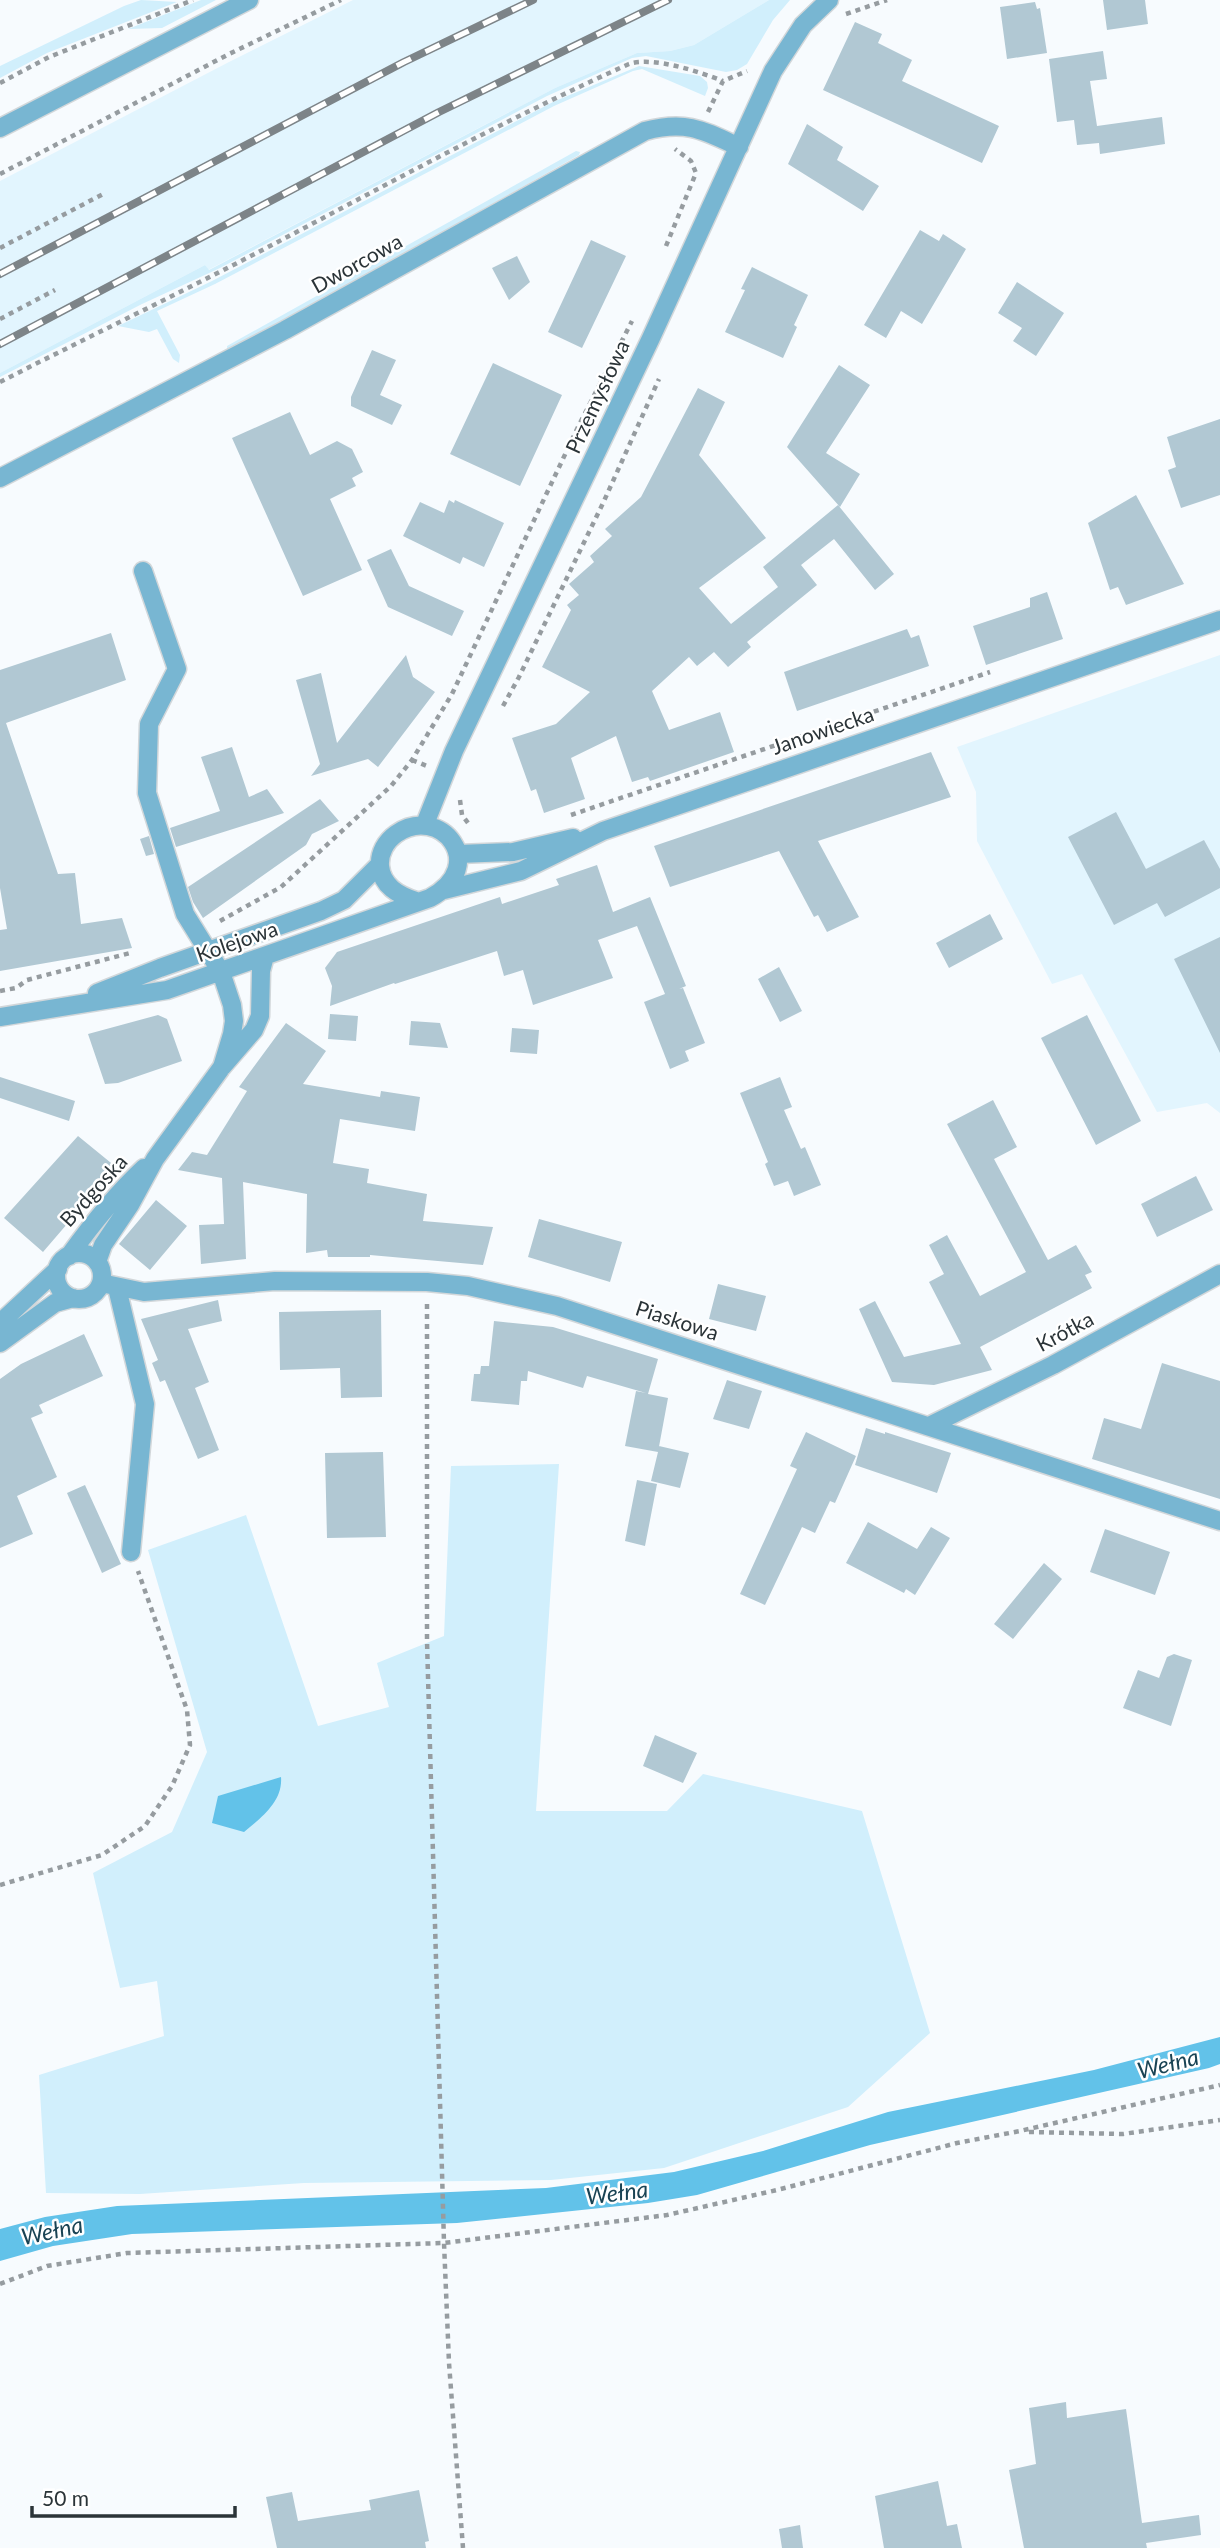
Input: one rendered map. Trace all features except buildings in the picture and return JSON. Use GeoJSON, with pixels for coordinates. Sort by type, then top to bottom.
{"type":"FeatureCollection","features":[{"type":"Feature","properties":{"kind":"street"},"geometry":{"type":"LineString","coordinates":[[0,128],[249,0]]}},
{"type":"Feature","properties":{"kind":"street","name":"Przemysłowa"},"geometry":{"type":"LineString","coordinates":[[425,824],[454,751],[773,71],[803,25],[829,0]]}},
{"type":"Feature","properties":{"kind":"street","name":"Dworcowa"},"geometry":{"type":"LineString","coordinates":[[0,478],[285,330],[645,131],[666,125],[700,128],[739,148]]}},
{"type":"Feature","properties":{"kind":"street","name":"Bydgoska"},"geometry":{"type":"LineString","coordinates":[[143,571],[177,669],[149,724],[148,793],[184,914],[221,972],[232,1006],[234,1021],[222,1067]]}},
{"type":"Feature","properties":{"kind":"street","name":"Janowiecka"},"geometry":{"type":"LineString","coordinates":[[444,890],[521,871],[603,831],[1220,620]]}},
{"type":"Feature","properties":{"kind":"street"},"geometry":{"type":"LineString","coordinates":[[425,824],[447,835],[459,854],[453,881],[430,898],[416,901],[399,895],[389,887],[380,864],[382,850],[389,839],[413,825],[425,824]]}},
{"type":"Feature","properties":{"kind":"street"},"geometry":{"type":"LineString","coordinates":[[459,854],[513,852],[603,831]]}},
{"type":"Feature","properties":{"kind":"street","name":"Kolejowa"},"geometry":{"type":"LineString","coordinates":[[68,1005],[321,911],[344,900],[380,864]]}},
{"type":"Feature","properties":{"kind":"street","name":"Kolejowa"},"geometry":{"type":"LineString","coordinates":[[0,1017],[167,990],[416,901]]}},
{"type":"Feature","properties":{"kind":"street","name":"Bydgoska"},"geometry":{"type":"LineString","coordinates":[[97,1262],[103,1245],[130,1205],[155,1159],[222,1067],[254,1030],[260,1016],[261,971],[265,956]]}},
{"type":"Feature","properties":{"kind":"street","name":"Bydgoska"},"geometry":{"type":"LineString","coordinates":[[0,1323],[63,1262],[99,1214],[155,1159]]}},
{"type":"Feature","properties":{"kind":"street"},"geometry":{"type":"LineString","coordinates":[[73,1298],[59,1287],[63,1262],[77,1253],[86,1254],[97,1262],[109,1285],[145,1404],[131,1552]]}},
{"type":"Feature","properties":{"kind":"street","name":"Krótka"},"geometry":{"type":"LineString","coordinates":[[929,1426],[1053,1365],[1220,1274]]}},
{"type":"Feature","properties":{"kind":"street","name":"Piaskowa"},"geometry":{"type":"LineString","coordinates":[[109,1285],[158,1292],[275,1281],[427,1282],[478,1288],[557,1306],[1220,1521]]}},
{"type":"Feature","properties":{"kind":"street"},"geometry":{"type":"LineString","coordinates":[[0,1343],[55,1303],[90,1296],[109,1285]]}},
{"type":"Feature","properties":{"kind":"path"},"geometry":{"type":"LineString","coordinates":[[0,83],[49,57],[192,0]]}},
{"type":"Feature","properties":{"kind":"path"},"geometry":{"type":"LineString","coordinates":[[0,174],[229,54],[341,0]]}},
{"type":"Feature","properties":{"kind":"path"},"geometry":{"type":"LineString","coordinates":[[840,17],[858,8],[887,0]]}},
{"type":"Feature","properties":{"kind":"path"},"geometry":{"type":"LineString","coordinates":[[0,382],[210,277],[551,99],[629,64],[651,62],[698,72],[723,81]]}},
{"type":"Feature","properties":{"kind":"path"},"geometry":{"type":"LineString","coordinates":[[664,251],[685,196],[689,194],[696,178],[695,167],[687,154],[669,146]]}},
{"type":"Feature","properties":{"kind":"path"},"geometry":{"type":"LineString","coordinates":[[0,248],[105,193]]}},
{"type":"Feature","properties":{"kind":"path"},"geometry":{"type":"LineString","coordinates":[[0,319],[55,290]]}},
{"type":"Feature","properties":{"kind":"path"},"geometry":{"type":"LineString","coordinates":[[197,934],[281,887],[391,786],[412,760],[452,694],[578,427],[633,318]]}},
{"type":"Feature","properties":{"kind":"path"},"geometry":{"type":"LineString","coordinates":[[501,709],[604,500],[664,368]]}},
{"type":"Feature","properties":{"kind":"path"},"geometry":{"type":"LineString","coordinates":[[565,817],[996,670]]}},
{"type":"Feature","properties":{"kind":"path"},"geometry":{"type":"LineString","coordinates":[[462,792],[462,815],[476,832]]}},
{"type":"Feature","properties":{"kind":"path"},"geometry":{"type":"LineString","coordinates":[[0,991],[16,988],[27,980],[131,953]]}},
{"type":"Feature","properties":{"kind":"path"},"geometry":{"type":"LineString","coordinates":[[427,1282],[427,1641],[444,2242],[451,2389],[463,2548]]}},
{"type":"Feature","properties":{"kind":"path"},"geometry":{"type":"LineString","coordinates":[[0,1885],[102,1855],[145,1826],[172,1786],[190,1745],[187,1710],[131,1552]]}},
{"type":"Feature","properties":{"kind":"path"},"geometry":{"type":"LineString","coordinates":[[0,2284],[47,2266],[127,2253],[444,2242],[667,2215],[778,2190],[957,2143],[1220,2085]]}},
{"type":"Feature","properties":{"kind":"path"},"geometry":{"type":"LineString","coordinates":[[1020,2131],[1123,2133],[1220,2120]]}},
{"type":"Feature","properties":{"kind":"shaded area"},"geometry":{"type":"Polygon","coordinates":[[[141,0],[177,2],[47,53],[0,78],[0,66],[141,0]]]}},
{"type":"Feature","properties":{"kind":"shaded area"},"geometry":{"type":"Polygon","coordinates":[[[201,0],[216,0],[162,28],[128,29],[201,0]]]}},
{"type":"Feature","properties":{"kind":"shaded area"},"geometry":{"type":"Polygon","coordinates":[[[353,0],[769,0],[694,45],[670,51],[637,53],[555,88],[208,270],[205,265],[0,373],[0,181],[353,0]]]}},
{"type":"Feature","properties":{"kind":"shaded area"},"geometry":{"type":"Polygon","coordinates":[[[769,0],[790,0],[773,20],[747,64],[737,70],[726,72],[646,56],[632,58],[547,96],[220,268],[142,304],[0,377],[0,373],[205,265],[209,270],[555,88],[637,53],[670,51],[694,45],[769,0]]]}},
{"type":"Feature","properties":{"kind":"shaded area"},"geometry":{"type":"Polygon","coordinates":[[[639,66],[700,76],[707,82],[705,96],[642,69],[554,106],[215,284],[157,311],[180,355],[179,363],[173,359],[157,329],[149,332],[118,326],[212,281],[553,102],[639,66]]]}},
{"type":"Feature","properties":{"kind":"shaded area"},"geometry":{"type":"Polygon","coordinates":[[[576,151],[580,152],[579,155],[262,334],[227,349],[227,346],[576,151]]]}},
{"type":"Feature","properties":{"kind":"shaded area"},"geometry":{"type":"Polygon","coordinates":[[[1220,655],[1220,1113],[1207,1103],[1157,1112],[1082,974],[1052,984],[977,841],[976,792],[957,747],[1220,655]]]}},
{"type":"Feature","properties":{"kind":"shaded area"},"geometry":{"type":"Polygon","coordinates":[[[559,1464],[536,1811],[667,1811],[703,1774],[862,1811],[930,2033],[848,2107],[664,2168],[551,2180],[304,2183],[140,2194],[46,2193],[39,2075],[164,2036],[157,1981],[120,1988],[93,1873],[172,1832],[207,1752],[148,1550],[246,1515],[318,1726],[389,1707],[377,1663],[444,1636],[451,1466],[559,1464]]]}},
{"type":"Feature","properties":{"kind":"water"},"geometry":{"type":"Polygon","coordinates":[[[281,1777],[279,1794],[275,1801],[244,1832],[212,1823],[218,1796],[281,1777]]]}},
{"type":"Feature","properties":{"kind":"water","name":"Wełna"},"geometry":{"type":"Polygon","coordinates":[[[1220,2037],[1220,2064],[1209,2068],[870,2145],[697,2195],[648,2203],[457,2223],[132,2234],[53,2246],[0,2261],[0,2229],[45,2217],[117,2206],[546,2188],[674,2172],[763,2151],[888,2112],[1094,2070],[1220,2037]]]}},
{"type":"Feature","properties":{"kind":"railway"},"geometry":{"type":"LineString","coordinates":[[0,274],[404,62],[533,0]]}},
{"type":"Feature","properties":{"kind":"railway"},"geometry":{"type":"LineString","coordinates":[[0,344],[439,112],[668,0]]}}]}
